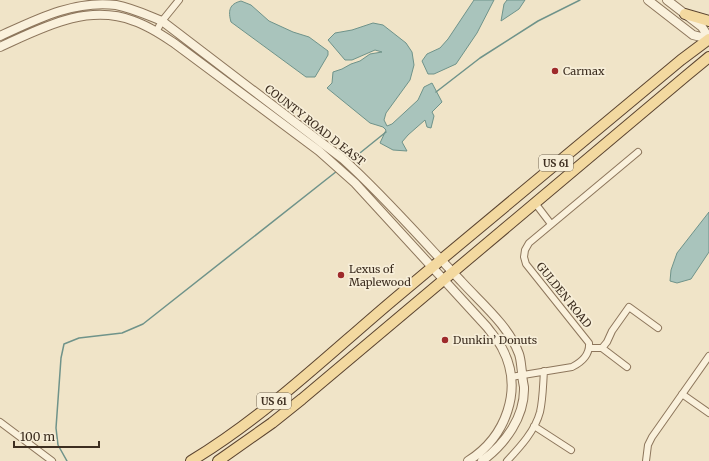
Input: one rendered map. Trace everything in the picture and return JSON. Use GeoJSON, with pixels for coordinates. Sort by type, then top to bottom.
{"type":"FeatureCollection","features":[{"type":"Feature","properties":{"kind":"main road"},"geometry":{"type":"LineString","coordinates":[[685,14],[709,21]]}},
{"type":"Feature","properties":{"kind":"main road","name":"US 61"},"geometry":{"type":"LineString","coordinates":[[191,461],[261,412],[432,267],[681,60],[709,39]]}},
{"type":"Feature","properties":{"kind":"main road","name":"US 61"},"geometry":{"type":"LineString","coordinates":[[218,461],[272,423],[302,399],[709,58]]}},
{"type":"Feature","properties":{"kind":"street"},"geometry":{"type":"LineString","coordinates":[[156,32],[162,21],[179,0]]}},
{"type":"Feature","properties":{"kind":"street"},"geometry":{"type":"LineString","coordinates":[[648,0],[693,35],[709,39]]}},
{"type":"Feature","properties":{"kind":"street"},"geometry":{"type":"LineString","coordinates":[[667,0],[702,27],[709,39]]}},
{"type":"Feature","properties":{"kind":"street","name":"COUNTY ROAD D EAST"},"geometry":{"type":"LineString","coordinates":[[0,36],[48,13],[76,5],[100,3],[116,5],[141,12],[162,21],[343,159],[362,176],[453,272],[512,338],[520,356],[524,388],[522,403],[511,431],[493,453],[482,461]]}},
{"type":"Feature","properties":{"kind":"street","name":"COUNTY ROAD D EAST"},"geometry":{"type":"LineString","coordinates":[[0,46],[51,24],[76,16],[114,16],[134,21],[174,43],[298,135],[335,165],[363,191],[487,327],[502,348],[510,369],[511,377],[512,389],[509,408],[503,423],[493,440],[468,461]]}},
{"type":"Feature","properties":{"kind":"street","name":"GULDEN ROAD"},"geometry":{"type":"LineString","coordinates":[[590,348],[589,342],[583,334],[526,264],[524,250],[551,224],[638,152]]}},
{"type":"Feature","properties":{"kind":"street"},"geometry":{"type":"LineString","coordinates":[[535,203],[551,224]]}},
{"type":"Feature","properties":{"kind":"street"},"geometry":{"type":"LineString","coordinates":[[602,348],[629,307],[658,328]]}},
{"type":"Feature","properties":{"kind":"street"},"geometry":{"type":"LineString","coordinates":[[511,377],[572,366],[580,363],[585,358],[590,348],[602,348],[627,367]]}},
{"type":"Feature","properties":{"kind":"street"},"geometry":{"type":"LineString","coordinates":[[646,461],[648,444],[652,436],[709,356]]}},
{"type":"Feature","properties":{"kind":"street"},"geometry":{"type":"LineString","coordinates":[[507,461],[519,449],[534,426],[540,411],[544,371]]}},
{"type":"Feature","properties":{"kind":"street"},"geometry":{"type":"LineString","coordinates":[[682,394],[709,413]]}},
{"type":"Feature","properties":{"kind":"street"},"geometry":{"type":"LineString","coordinates":[[0,422],[52,461]]}},
{"type":"Feature","properties":{"kind":"street"},"geometry":{"type":"LineString","coordinates":[[534,426],[571,450]]}},
{"type":"Feature","properties":{"kind":"water"},"geometry":{"type":"Polygon","coordinates":[[[474,0],[494,0],[477,33],[456,64],[434,74],[428,74],[422,61],[427,54],[440,48],[448,39],[474,0]]]}},
{"type":"Feature","properties":{"kind":"water"},"geometry":{"type":"Polygon","coordinates":[[[507,0],[525,0],[519,9],[501,21],[504,4],[507,0]]]}},
{"type":"Feature","properties":{"kind":"water"},"geometry":{"type":"Polygon","coordinates":[[[241,1],[251,5],[269,21],[293,32],[309,37],[328,51],[328,55],[315,77],[306,77],[231,22],[230,8],[237,2],[241,1]]]}},
{"type":"Feature","properties":{"kind":"water"},"geometry":{"type":"Polygon","coordinates":[[[373,23],[383,25],[406,43],[412,52],[414,65],[410,80],[386,113],[384,120],[387,126],[392,124],[418,100],[424,87],[432,83],[442,102],[432,112],[434,116],[431,128],[427,127],[425,120],[402,142],[407,151],[393,150],[380,143],[386,130],[383,127],[370,123],[327,88],[332,83],[333,72],[360,61],[370,54],[382,52],[375,50],[352,60],[345,60],[328,40],[335,33],[352,30],[373,23]]]}},
{"type":"Feature","properties":{"kind":"water"},"geometry":{"type":"Polygon","coordinates":[[[709,212],[709,252],[691,279],[677,283],[670,281],[671,270],[677,253],[709,212]]]}},
{"type":"Feature","properties":{"kind":"waterway"},"geometry":{"type":"LineString","coordinates":[[436,92],[480,58],[538,21],[580,0]]}},
{"type":"Feature","properties":{"kind":"waterway"},"geometry":{"type":"LineString","coordinates":[[350,161],[386,132]]}},
{"type":"Feature","properties":{"kind":"waterway"},"geometry":{"type":"LineString","coordinates":[[67,461],[58,445],[56,428],[61,358],[64,344],[79,338],[122,333],[143,324],[337,171]]}},
{"type":"Feature","properties":{"kind":"place","name":"Carmax"},"geometry":{"type":"Point","coordinates":[555,71]}},
{"type":"Feature","properties":{"kind":"place","name":"Lexus of Maplewood"},"geometry":{"type":"Point","coordinates":[341,275]}},
{"type":"Feature","properties":{"kind":"place","name":"Dunkin’ Donuts"},"geometry":{"type":"Point","coordinates":[445,340]}}]}
